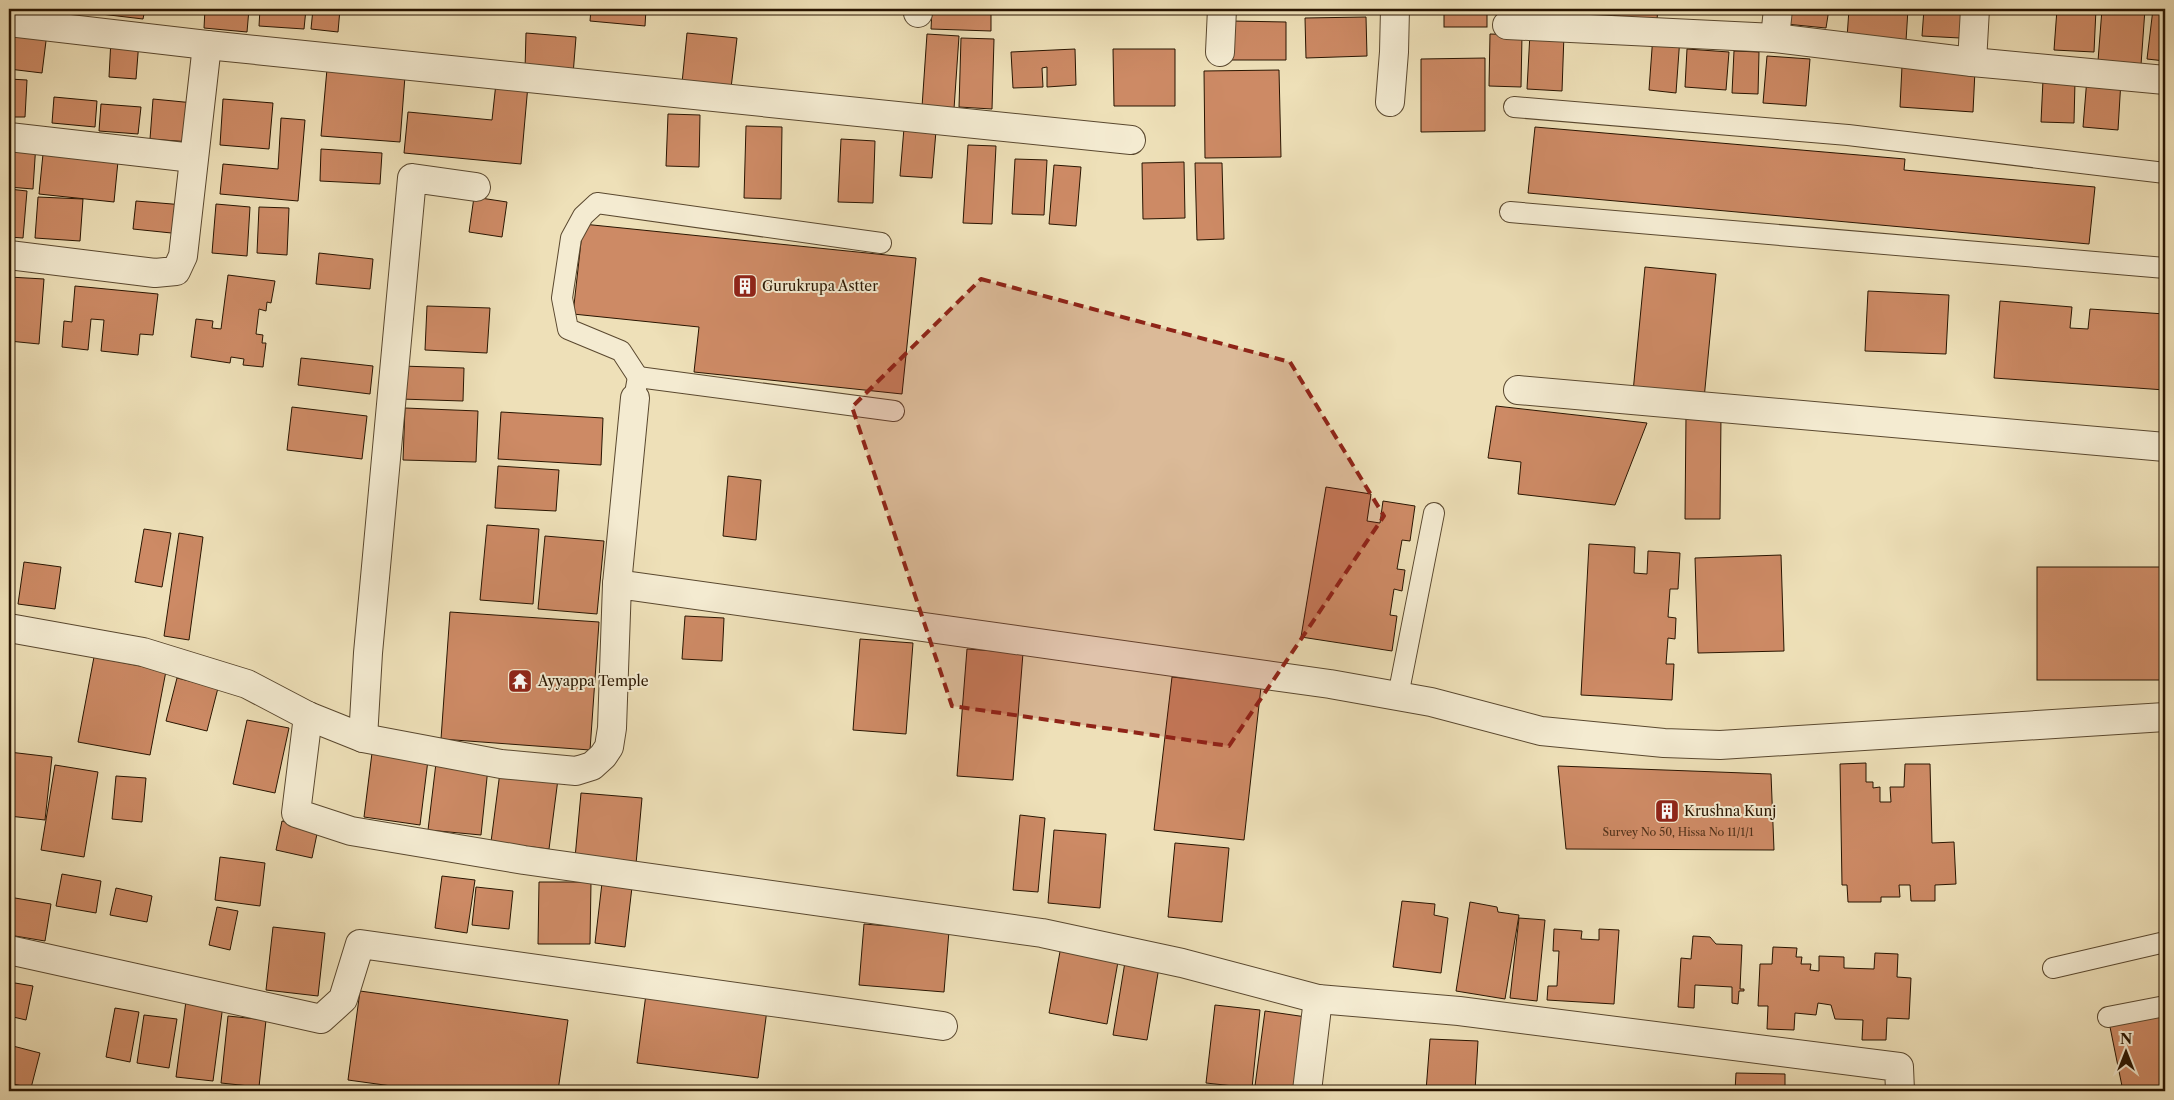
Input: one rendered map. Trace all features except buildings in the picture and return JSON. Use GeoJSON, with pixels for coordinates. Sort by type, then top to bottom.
{"type":"FeatureCollection","features":[{"type":"Feature","properties":{"kind":"street"},"geometry":{"type":"LineString","coordinates":[[1220,52],[1222,9]]}},
{"type":"Feature","properties":{"kind":"street"},"geometry":{"type":"LineString","coordinates":[[1390,102],[1395,9]]}},
{"type":"Feature","properties":{"kind":"street"},"geometry":{"type":"LineString","coordinates":[[1776,38],[1778,9]]}},
{"type":"Feature","properties":{"kind":"street"},"geometry":{"type":"LineString","coordinates":[[1972,62],[1975,9]]}},
{"type":"Feature","properties":{"kind":"street"},"geometry":{"type":"LineString","coordinates":[[9,22],[208,45],[1131,140]]}},
{"type":"Feature","properties":{"kind":"street"},"geometry":{"type":"LineString","coordinates":[[1507,26],[1776,38],[1972,62],[2165,80]]}},
{"type":"Feature","properties":{"kind":"street"},"geometry":{"type":"LineString","coordinates":[[9,256],[156,273],[176,271],[183,256],[193,158],[208,45]]}},
{"type":"Feature","properties":{"kind":"street"},"geometry":{"type":"LineString","coordinates":[[9,137],[193,158]]}},
{"type":"Feature","properties":{"kind":"street"},"geometry":{"type":"LineString","coordinates":[[363,738],[368,654],[412,178],[476,187]]}},
{"type":"Feature","properties":{"kind":"street"},"geometry":{"type":"LineString","coordinates":[[9,628],[143,652],[247,684],[308,716],[363,738],[501,764],[576,771],[592,766],[603,756],[608,747],[612,728],[617,584],[636,387]]}},
{"type":"Feature","properties":{"kind":"street"},"geometry":{"type":"LineString","coordinates":[[1518,390],[2165,447]]}},
{"type":"Feature","properties":{"kind":"street"},"geometry":{"type":"LineString","coordinates":[[617,584],[1330,684],[1431,702],[1541,730],[1664,743],[1720,745],[2165,717]]}},
{"type":"Feature","properties":{"kind":"street"},"geometry":{"type":"LineString","coordinates":[[308,716],[296,813],[351,831],[524,860],[1042,932],[1182,963],[1318,998],[1459,1011],[1899,1067],[1900,1091]]}},
{"type":"Feature","properties":{"kind":"street"},"geometry":{"type":"LineString","coordinates":[[9,950],[321,1019],[343,999],[360,944],[943,1026]]}},
{"type":"Feature","properties":{"kind":"street"},"geometry":{"type":"LineString","coordinates":[[1307,1091],[1318,998]]}},
{"type":"Feature","properties":{"kind":"lane"},"geometry":{"type":"LineString","coordinates":[[1514,107],[1848,135],[2165,173]]}},
{"type":"Feature","properties":{"kind":"lane"},"geometry":{"type":"LineString","coordinates":[[881,243],[598,203],[583,216],[571,238],[562,298],[568,329],[621,351],[636,387],[894,411]]}},
{"type":"Feature","properties":{"kind":"lane"},"geometry":{"type":"LineString","coordinates":[[1510,212],[2165,268]]}},
{"type":"Feature","properties":{"kind":"lane"},"geometry":{"type":"LineString","coordinates":[[1398,696],[1434,513]]}},
{"type":"Feature","properties":{"kind":"lane"},"geometry":{"type":"LineString","coordinates":[[2053,968],[2165,942]]}},
{"type":"Feature","properties":{"kind":"lane"},"geometry":{"type":"LineString","coordinates":[[2108,1017],[2165,1006]]}},
{"type":"Feature","properties":{"kind":"highlighted area"},"geometry":{"type":"Polygon","coordinates":[[[981,279],[1290,362],[1384,516],[1229,746],[952,706],[852,407],[981,279]]]}},
{"type":"Feature","properties":{"kind":"place","name":"Gurukrupa Astter"},"geometry":{"type":"Point","coordinates":[745,286]}},
{"type":"Feature","properties":{"kind":"place","name":"Ayyappa Temple"},"geometry":{"type":"Point","coordinates":[520,681]}},
{"type":"Feature","properties":{"kind":"place","name":"Krushna Kunj"},"geometry":{"type":"Point","coordinates":[1667,811]}}]}
